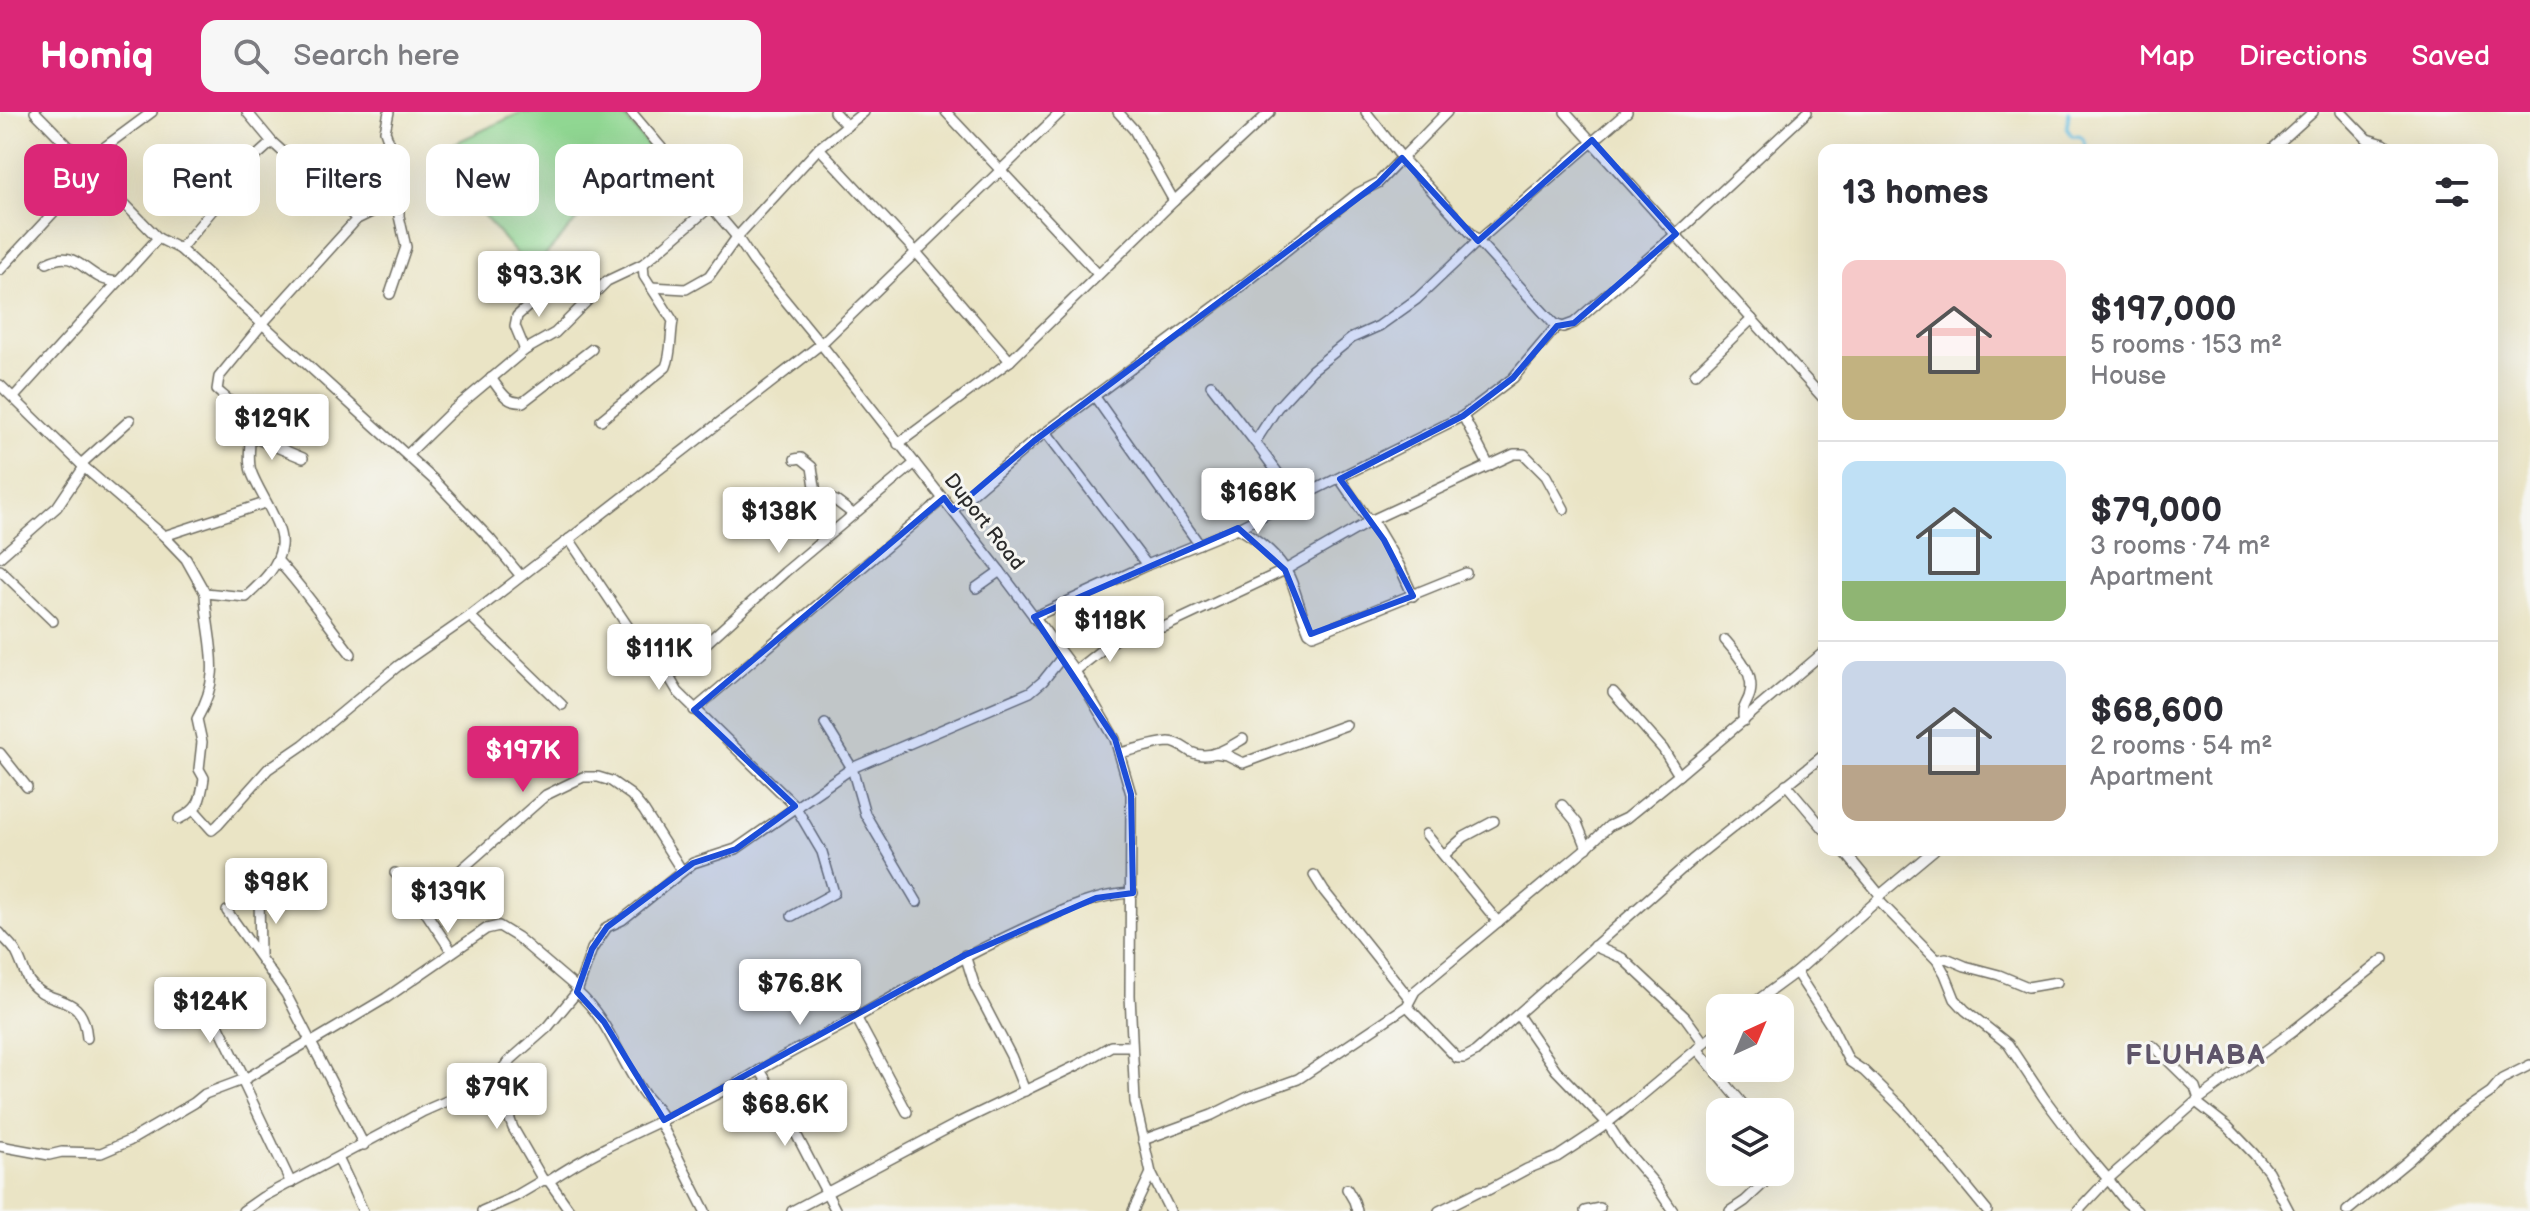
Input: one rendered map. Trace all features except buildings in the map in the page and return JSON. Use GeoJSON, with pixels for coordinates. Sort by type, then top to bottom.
{"type":"FeatureCollection","features":[{"type":"Feature","properties":{"kind":"street"},"geometry":{"type":"LineString","coordinates":[[35,112],[65,144]]}},
{"type":"Feature","properties":{"kind":"street"},"geometry":{"type":"LineString","coordinates":[[109,144],[152,112]]}},
{"type":"Feature","properties":{"kind":"street"},"geometry":{"type":"LineString","coordinates":[[247,112],[272,142],[357,219]]}},
{"type":"Feature","properties":{"kind":"street"},"geometry":{"type":"LineString","coordinates":[[389,112],[385,131],[390,144]]}},
{"type":"Feature","properties":{"kind":"street"},"geometry":{"type":"LineString","coordinates":[[834,112],[847,126]]}},
{"type":"Feature","properties":{"kind":"street"},"geometry":{"type":"LineString","coordinates":[[651,287],[686,289],[709,276],[737,237],[819,148],[864,112]]}},
{"type":"Feature","properties":{"kind":"street"},"geometry":{"type":"LineString","coordinates":[[946,112],[1098,274]]}},
{"type":"Feature","properties":{"kind":"street"},"geometry":{"type":"LineString","coordinates":[[195,811],[212,830],[268,769],[303,745],[398,666],[470,616],[821,344],[1061,112]]}},
{"type":"Feature","properties":{"kind":"street"},"geometry":{"type":"LineString","coordinates":[[1118,112],[1134,130],[1174,201]]}},
{"type":"Feature","properties":{"kind":"street"},"geometry":{"type":"LineString","coordinates":[[898,444],[1010,361],[1270,112]]}},
{"type":"Feature","properties":{"kind":"street"},"geometry":{"type":"LineString","coordinates":[[1034,617],[1147,565],[1238,528],[1463,416],[1513,378],[1557,326],[1402,158],[1366,112]]}},
{"type":"Feature","properties":{"kind":"street"},"geometry":{"type":"LineString","coordinates":[[953,510],[1046,432],[1257,274],[1358,193],[1378,183],[1447,112]]}},
{"type":"Feature","properties":{"kind":"street"},"geometry":{"type":"LineString","coordinates":[[1565,112],[1818,392]]}},
{"type":"Feature","properties":{"kind":"street"},"geometry":{"type":"LineString","coordinates":[[1255,442],[1277,408],[1312,370],[1352,338],[1379,326],[1417,299],[1478,241],[1627,112]]}},
{"type":"Feature","properties":{"kind":"street"},"geometry":{"type":"LineString","coordinates":[[1554,324],[1563,327],[1574,323],[1676,234],[1807,112]]}},
{"type":"Feature","properties":{"kind":"street"},"geometry":{"type":"LineString","coordinates":[[2278,144],[2313,112]]}},
{"type":"Feature","properties":{"kind":"street"},"geometry":{"type":"LineString","coordinates":[[2341,112],[2367,139],[2384,144]]}},
{"type":"Feature","properties":{"kind":"street","name":"Duport Road"},"geometry":{"type":"LineString","coordinates":[[637,114],[661,144]]}},
{"type":"Feature","properties":{"kind":"street"},"geometry":{"type":"LineString","coordinates":[[180,249],[252,160],[272,142]]}},
{"type":"Feature","properties":{"kind":"street"},"geometry":{"type":"LineString","coordinates":[[819,148],[916,252],[1010,361]]}},
{"type":"Feature","properties":{"kind":"street"},"geometry":{"type":"LineString","coordinates":[[127,207],[158,238],[180,249],[407,455],[461,508],[520,575]]}},
{"type":"Feature","properties":{"kind":"street"},"geometry":{"type":"LineString","coordinates":[[0,270],[50,216]]}},
{"type":"Feature","properties":{"kind":"street"},"geometry":{"type":"LineString","coordinates":[[205,593],[246,597],[259,586],[278,561],[282,543],[250,467],[250,436],[245,417],[217,390],[219,377],[263,323],[357,219],[363,216]]}},
{"type":"Feature","properties":{"kind":"street"},"geometry":{"type":"LineString","coordinates":[[390,294],[406,247],[399,216]]}},
{"type":"Feature","properties":{"kind":"street"},"geometry":{"type":"LineString","coordinates":[[407,455],[491,378],[525,350],[555,333],[607,281],[643,264],[699,216]]}},
{"type":"Feature","properties":{"kind":"street","name":"Duport Road"},"geometry":{"type":"LineString","coordinates":[[718,216],[1000,571],[1075,671],[1109,727],[1131,794],[1131,1046],[1135,1102],[1151,1173],[1170,1211]]}},
{"type":"Feature","properties":{"kind":"street"},"geometry":{"type":"LineString","coordinates":[[14,397],[158,238]]}},
{"type":"Feature","properties":{"kind":"street"},"geometry":{"type":"LineString","coordinates":[[47,263],[67,257],[102,279],[118,282]]}},
{"type":"Feature","properties":{"kind":"street"},"geometry":{"type":"LineString","coordinates":[[601,420],[666,367],[669,361],[673,321],[644,276],[643,264]]}},
{"type":"Feature","properties":{"kind":"street"},"geometry":{"type":"LineString","coordinates":[[525,350],[515,326],[517,316],[551,286]]}},
{"type":"Feature","properties":{"kind":"street"},"geometry":{"type":"LineString","coordinates":[[1695,374],[1752,319]]}},
{"type":"Feature","properties":{"kind":"street"},"geometry":{"type":"LineString","coordinates":[[491,378],[506,399],[514,403],[523,402],[592,349]]}},
{"type":"Feature","properties":{"kind":"street"},"geometry":{"type":"LineString","coordinates":[[0,385],[82,466],[164,536],[186,559],[205,593],[213,674],[209,698],[197,719],[202,742],[199,769],[204,778],[195,811],[179,819]]}},
{"type":"Feature","properties":{"kind":"street"},"geometry":{"type":"LineString","coordinates":[[1211,385],[1297,499]]}},
{"type":"Feature","properties":{"kind":"street"},"geometry":{"type":"LineString","coordinates":[[1095,397],[1199,544]]}},
{"type":"Feature","properties":{"kind":"street"},"geometry":{"type":"LineString","coordinates":[[1463,416],[1489,466]]}},
{"type":"Feature","properties":{"kind":"street"},"geometry":{"type":"LineString","coordinates":[[0,557],[57,507],[82,466],[130,420]]}},
{"type":"Feature","properties":{"kind":"street"},"geometry":{"type":"LineString","coordinates":[[1046,432],[1147,565]]}},
{"type":"Feature","properties":{"kind":"street"},"geometry":{"type":"LineString","coordinates":[[250,436],[303,458]]}},
{"type":"Feature","properties":{"kind":"street"},"geometry":{"type":"LineString","coordinates":[[1164,627],[1285,570],[1372,520],[1514,454],[1524,454],[1546,476],[1564,509]]}},
{"type":"Feature","properties":{"kind":"street"},"geometry":{"type":"LineString","coordinates":[[795,459],[801,458],[812,467],[813,494],[836,501],[853,514]]}},
{"type":"Feature","properties":{"kind":"street"},"geometry":{"type":"LineString","coordinates":[[669,677],[915,463]]}},
{"type":"Feature","properties":{"kind":"street"},"geometry":{"type":"LineString","coordinates":[[1340,479],[1366,517],[1372,520],[1413,596]]}},
{"type":"Feature","properties":{"kind":"street"},"geometry":{"type":"LineString","coordinates":[[694,710],[944,498]]}},
{"type":"Feature","properties":{"kind":"street"},"geometry":{"type":"LineString","coordinates":[[164,536],[265,503]]}},
{"type":"Feature","properties":{"kind":"street"},"geometry":{"type":"LineString","coordinates":[[1238,528],[1264,546],[1285,570],[1309,632],[1313,635],[1466,573]]}},
{"type":"Feature","properties":{"kind":"street"},"geometry":{"type":"LineString","coordinates":[[569,539],[613,600],[641,646],[678,692],[795,806],[822,852],[834,893],[792,916]]}},
{"type":"Feature","properties":{"kind":"street"},"geometry":{"type":"LineString","coordinates":[[278,561],[351,654]]}},
{"type":"Feature","properties":{"kind":"street"},"geometry":{"type":"LineString","coordinates":[[0,570],[53,621]]}},
{"type":"Feature","properties":{"kind":"street"},"geometry":{"type":"LineString","coordinates":[[976,588],[1000,571]]}},
{"type":"Feature","properties":{"kind":"street"},"geometry":{"type":"LineString","coordinates":[[470,616],[562,705]]}},
{"type":"Feature","properties":{"kind":"street"},"geometry":{"type":"LineString","coordinates":[[1075,671],[1124,632]]}},
{"type":"Feature","properties":{"kind":"street"},"geometry":{"type":"LineString","coordinates":[[1725,640],[1748,670],[1750,695],[1742,712],[1744,721]]}},
{"type":"Feature","properties":{"kind":"street"},"geometry":{"type":"LineString","coordinates":[[243,1211],[425,1111],[479,1085],[503,1069],[548,1027],[578,991],[592,949],[607,927],[622,920],[693,863],[736,849],[852,768],[1030,692],[1063,656]]}},
{"type":"Feature","properties":{"kind":"street"},"geometry":{"type":"LineString","coordinates":[[1143,1140],[1298,1079],[1408,1002],[1609,826],[1626,818],[1818,657]]}},
{"type":"Feature","properties":{"kind":"street"},"geometry":{"type":"LineString","coordinates":[[1613,692],[1663,749],[1679,775]]}},
{"type":"Feature","properties":{"kind":"street"},"geometry":{"type":"LineString","coordinates":[[825,724],[852,768],[865,814],[917,902]]}},
{"type":"Feature","properties":{"kind":"street"},"geometry":{"type":"LineString","coordinates":[[1215,753],[1243,763],[1346,725]]}},
{"type":"Feature","properties":{"kind":"street"},"geometry":{"type":"LineString","coordinates":[[1119,753],[1168,742],[1178,743],[1203,756],[1227,749],[1243,739]]}},
{"type":"Feature","properties":{"kind":"street"},"geometry":{"type":"LineString","coordinates":[[0,753],[27,787]]}},
{"type":"Feature","properties":{"kind":"street"},"geometry":{"type":"LineString","coordinates":[[1314,875],[1408,1002],[1448,1050],[1457,1058],[1464,1058],[1518,1015],[1692,860],[1818,760]]}},
{"type":"Feature","properties":{"kind":"street"},"geometry":{"type":"LineString","coordinates":[[421,905],[546,795],[583,777],[611,781],[631,795],[682,871]]}},
{"type":"Feature","properties":{"kind":"street"},"geometry":{"type":"LineString","coordinates":[[1786,784],[1818,822]]}},
{"type":"Feature","properties":{"kind":"street"},"geometry":{"type":"LineString","coordinates":[[1562,805],[1577,823],[1587,848]]}},
{"type":"Feature","properties":{"kind":"street"},"geometry":{"type":"LineString","coordinates":[[1444,855],[1464,837],[1494,821]]}},
{"type":"Feature","properties":{"kind":"street"},"geometry":{"type":"LineString","coordinates":[[1426,834],[1498,922]]}},
{"type":"Feature","properties":{"kind":"street"},"geometry":{"type":"LineString","coordinates":[[1848,856],[1879,898],[1937,960],[1955,999],[2008,1044],[2080,1146],[2137,1211]]}},
{"type":"Feature","properties":{"kind":"street"},"geometry":{"type":"LineString","coordinates":[[1766,994],[1796,972],[1927,856]]}},
{"type":"Feature","properties":{"kind":"street"},"geometry":{"type":"LineString","coordinates":[[395,873],[452,952]]}},
{"type":"Feature","properties":{"kind":"street"},"geometry":{"type":"LineString","coordinates":[[482,1211],[760,1070],[965,955],[1096,898],[1133,893]]}},
{"type":"Feature","properties":{"kind":"street"},"geometry":{"type":"LineString","coordinates":[[259,894],[260,959]]}},
{"type":"Feature","properties":{"kind":"street"},"geometry":{"type":"LineString","coordinates":[[227,911],[286,994],[364,1145]]}},
{"type":"Feature","properties":{"kind":"street"},"geometry":{"type":"LineString","coordinates":[[0,1146],[49,1155],[62,1152],[101,1153],[129,1141],[205,1094],[244,1079],[386,998],[486,929],[499,926],[517,937],[578,991],[604,1022],[645,1096],[660,1111],[705,1211]]}},
{"type":"Feature","properties":{"kind":"street"},"geometry":{"type":"LineString","coordinates":[[0,933],[15,951],[28,980],[40,990],[79,1010],[86,1022],[87,1038]]}},
{"type":"Feature","properties":{"kind":"street"},"geometry":{"type":"LineString","coordinates":[[1594,946],[1622,958],[1685,1017],[1700,1046],[1739,1098]]}},
{"type":"Feature","properties":{"kind":"street"},"geometry":{"type":"LineString","coordinates":[[965,955],[975,987],[1011,1056],[1025,1091]]}},
{"type":"Feature","properties":{"kind":"street"},"geometry":{"type":"LineString","coordinates":[[1937,960],[1946,958],[2028,987],[2057,982]]}},
{"type":"Feature","properties":{"kind":"street"},"geometry":{"type":"LineString","coordinates":[[2078,1211],[2108,1179],[2198,1101],[2384,959]]}},
{"type":"Feature","properties":{"kind":"street"},"geometry":{"type":"LineString","coordinates":[[1796,972],[1832,1027],[1849,1061],[1864,1071],[1904,1110],[1987,1211]]}},
{"type":"Feature","properties":{"kind":"street"},"geometry":{"type":"LineString","coordinates":[[204,996],[291,1183]]}},
{"type":"Feature","properties":{"kind":"street"},"geometry":{"type":"LineString","coordinates":[[1518,1015],[1556,1070],[1607,1123],[1673,1211]]}},
{"type":"Feature","properties":{"kind":"street"},"geometry":{"type":"LineString","coordinates":[[856,1017],[907,1112]]}},
{"type":"Feature","properties":{"kind":"street"},"geometry":{"type":"LineString","coordinates":[[1439,1211],[1557,1157],[1607,1123],[1706,1041]]}},
{"type":"Feature","properties":{"kind":"street"},"geometry":{"type":"LineString","coordinates":[[792,1211],[1111,1046],[1131,1046]]}},
{"type":"Feature","properties":{"kind":"street"},"geometry":{"type":"LineString","coordinates":[[2153,1046],[2195,1087],[2198,1101],[2254,1154],[2268,1171],[2289,1211]]}},
{"type":"Feature","properties":{"kind":"street"},"geometry":{"type":"LineString","coordinates":[[2347,1211],[2456,1116],[2491,1092],[2502,1079],[2530,1065]]}},
{"type":"Feature","properties":{"kind":"street"},"geometry":{"type":"LineString","coordinates":[[503,1069],[501,1095],[513,1128],[570,1211]]}},
{"type":"Feature","properties":{"kind":"street"},"geometry":{"type":"LineString","coordinates":[[760,1070],[836,1211]]}},
{"type":"Feature","properties":{"kind":"street"},"geometry":{"type":"LineString","coordinates":[[338,1158],[363,1211]]}},
{"type":"Feature","properties":{"kind":"street"},"geometry":{"type":"LineString","coordinates":[[1133,1211],[1151,1173]]}},
{"type":"Feature","properties":{"kind":"street"},"geometry":{"type":"LineString","coordinates":[[1730,1211],[1761,1186]]}},
{"type":"Feature","properties":{"kind":"street"},"geometry":{"type":"LineString","coordinates":[[1347,1189],[1357,1211]]}},
{"type":"Feature","properties":{"kind":"street"},"geometry":{"type":"LineString","coordinates":[[1585,1211],[1600,1208]]}},
{"type":"Feature","properties":{"kind":"highlighted area"},"geometry":{"type":"Polygon","coordinates":[[[1592,140],[1676,234],[1574,323],[1557,326],[1513,378],[1463,416],[1340,479],[1384,540],[1413,596],[1311,634],[1285,570],[1238,528],[1034,617],[1115,739],[1131,794],[1133,893],[1096,898],[965,955],[664,1120],[604,1022],[577,992],[592,949],[607,927],[693,863],[736,849],[795,806],[694,710],[944,498],[953,510],[1034,441],[1378,183],[1402,158],[1478,241],[1592,140]]]}},
{"type":"Feature","properties":{"kind":"green space"},"geometry":{"type":"Polygon","coordinates":[[[522,112],[621,112],[647,144],[555,144],[555,216],[581,216],[531,271],[484,216],[539,216],[539,144],[453,144],[522,112]]]}},
{"type":"Feature","properties":{"kind":"waterway"},"geometry":{"type":"LineString","coordinates":[[2069,112],[2067,128],[2072,136],[2079,135],[2085,144]]}},
{"type":"Feature","properties":{"kind":"district","name":"FLUHABA"},"geometry":{"type":"Point","coordinates":[2196,1055]}}]}
